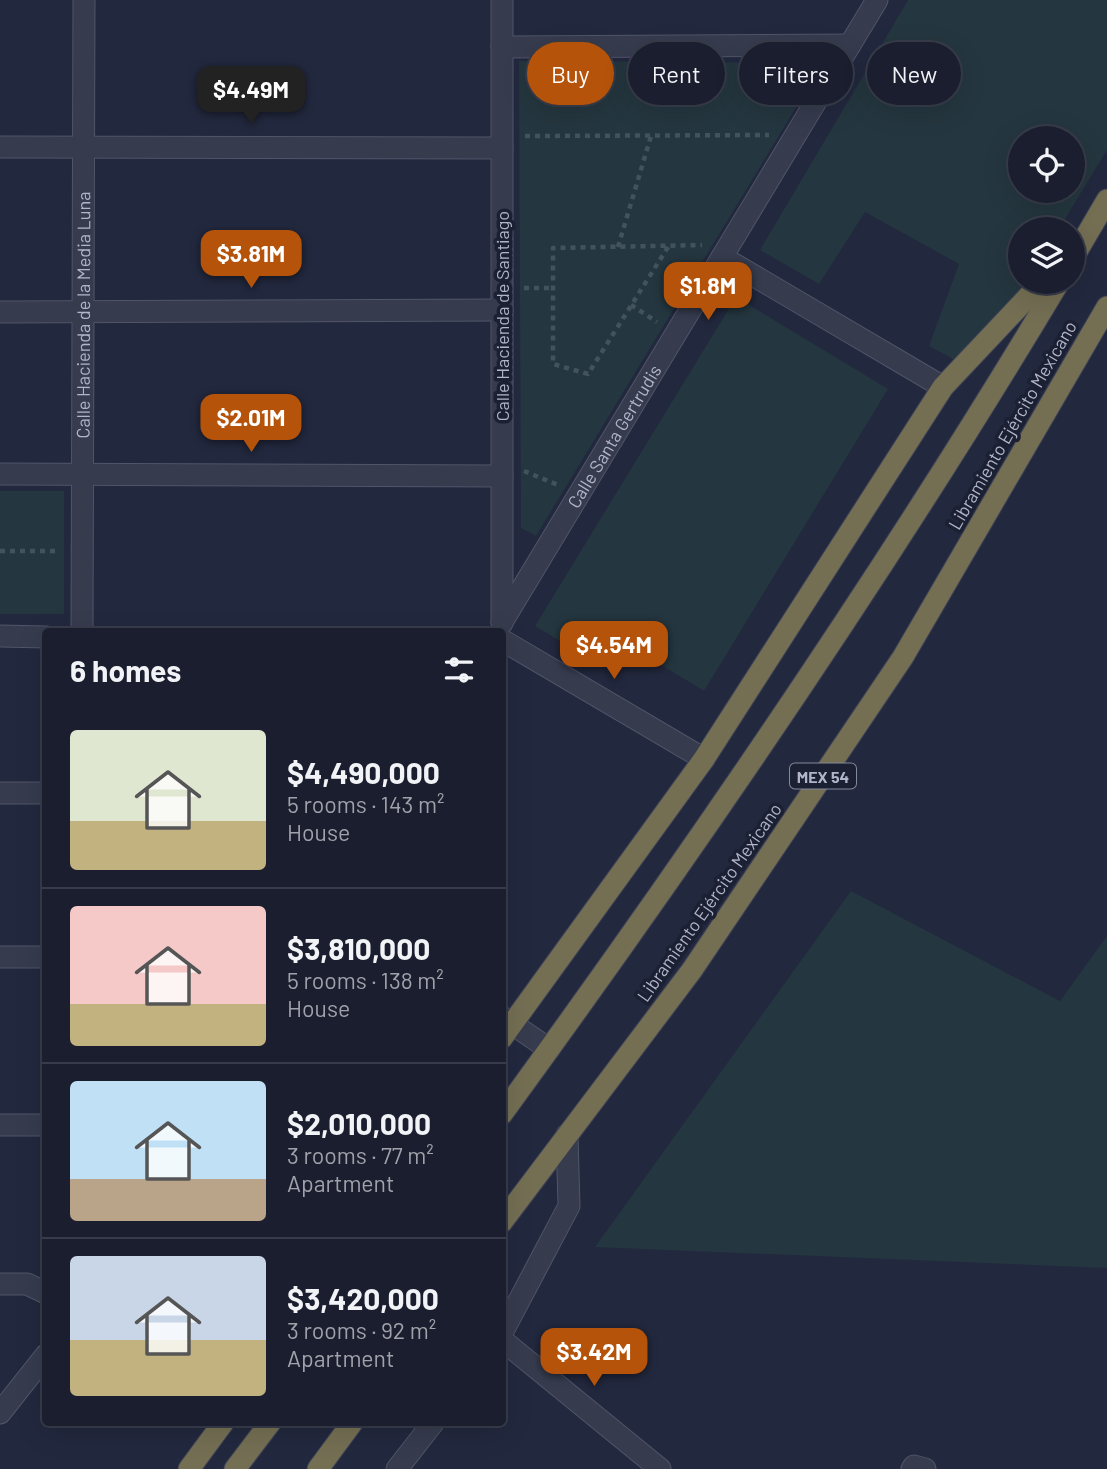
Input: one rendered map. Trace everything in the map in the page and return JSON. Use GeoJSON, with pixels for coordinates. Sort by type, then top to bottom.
{"type":"FeatureCollection","features":[{"type":"Feature","properties":{"kind":"highway"},"geometry":{"type":"LineString","coordinates":[[1085,238],[1107,200]]}},
{"type":"Feature","properties":{"kind":"highway"},"geometry":{"type":"LineString","coordinates":[[1085,236],[1088,233]]}},
{"type":"Feature","properties":{"kind":"highway"},"geometry":{"type":"LineString","coordinates":[[506,1026],[704,760],[943,387],[1031,294]]}},
{"type":"Feature","properties":{"kind":"highway","name":"Libramiento Ejército Mexicano"},"geometry":{"type":"LineString","coordinates":[[506,1108],[799,689],[964,440],[1052,294]]}},
{"type":"Feature","properties":{"kind":"highway","name":"Libramiento Ejército Mexicano"},"geometry":{"type":"LineString","coordinates":[[506,1217],[692,970],[903,657],[1107,307]]}},
{"type":"Feature","properties":{"kind":"highway"},"geometry":{"type":"LineString","coordinates":[[189,1469],[221,1426]]}},
{"type":"Feature","properties":{"kind":"highway"},"geometry":{"type":"LineString","coordinates":[[235,1469],[268,1426]]}},
{"type":"Feature","properties":{"kind":"highway"},"geometry":{"type":"LineString","coordinates":[[318,1469],[350,1426]]}},
{"type":"Feature","properties":{"kind":"street","name":"Calle Hacienda de la Media Luna"},"geometry":{"type":"LineString","coordinates":[[82,628],[83,0]]}},
{"type":"Feature","properties":{"kind":"street","name":"Calle Hacienda de Santiago"},"geometry":{"type":"LineString","coordinates":[[502,0],[502,628]]}},
{"type":"Feature","properties":{"kind":"street","name":"Calle Santa Gertrudis"},"geometry":{"type":"LineString","coordinates":[[852,42],[877,0]]}},
{"type":"Feature","properties":{"kind":"street"},"geometry":{"type":"LineString","coordinates":[[502,47],[739,46]]}},
{"type":"Feature","properties":{"kind":"street","name":"Calle Santa Gertrudis"},"geometry":{"type":"LineString","coordinates":[[504,628],[714,251],[810,105]]}},
{"type":"Feature","properties":{"kind":"street"},"geometry":{"type":"LineString","coordinates":[[0,147],[502,148]]}},
{"type":"Feature","properties":{"kind":"street"},"geometry":{"type":"LineString","coordinates":[[714,251],[943,387]]}},
{"type":"Feature","properties":{"kind":"street"},"geometry":{"type":"LineString","coordinates":[[0,312],[502,310]]}},
{"type":"Feature","properties":{"kind":"street"},"geometry":{"type":"LineString","coordinates":[[0,474],[502,476]]}},
{"type":"Feature","properties":{"kind":"street"},"geometry":{"type":"LineString","coordinates":[[506,634],[704,760]]}},
{"type":"Feature","properties":{"kind":"street"},"geometry":{"type":"LineString","coordinates":[[0,636],[42,637]]}},
{"type":"Feature","properties":{"kind":"street"},"geometry":{"type":"LineString","coordinates":[[0,793],[42,793]]}},
{"type":"Feature","properties":{"kind":"street"},"geometry":{"type":"LineString","coordinates":[[0,957],[42,957]]}},
{"type":"Feature","properties":{"kind":"street"},"geometry":{"type":"LineString","coordinates":[[506,1026],[549,1049]]}},
{"type":"Feature","properties":{"kind":"street"},"geometry":{"type":"LineString","coordinates":[[0,1125],[42,1125]]}},
{"type":"Feature","properties":{"kind":"street"},"geometry":{"type":"LineString","coordinates":[[506,1325],[569,1206],[568,1135]]}},
{"type":"Feature","properties":{"kind":"street"},"geometry":{"type":"LineString","coordinates":[[0,1284],[27,1284],[42,1291]]}},
{"type":"Feature","properties":{"kind":"street"},"geometry":{"type":"LineString","coordinates":[[506,1343],[660,1469]]}},
{"type":"Feature","properties":{"kind":"street"},"geometry":{"type":"LineString","coordinates":[[0,1413],[42,1360]]}},
{"type":"Feature","properties":{"kind":"street"},"geometry":{"type":"LineString","coordinates":[[397,1469],[431,1426]]}},
{"type":"Feature","properties":{"kind":"street"},"geometry":{"type":"LineString","coordinates":[[912,1469],[914,1466],[925,1469]]}},
{"type":"Feature","properties":{"kind":"path"},"geometry":{"type":"LineString","coordinates":[[524,136],[772,135]]}},
{"type":"Feature","properties":{"kind":"path"},"geometry":{"type":"LineString","coordinates":[[618,247],[652,136]]}},
{"type":"Feature","properties":{"kind":"path"},"geometry":{"type":"LineString","coordinates":[[668,247],[587,373],[554,365],[553,248],[668,247],[714,251]]}},
{"type":"Feature","properties":{"kind":"path"},"geometry":{"type":"LineString","coordinates":[[524,288],[553,288]]}},
{"type":"Feature","properties":{"kind":"path"},"geometry":{"type":"LineString","coordinates":[[631,305],[659,323]]}},
{"type":"Feature","properties":{"kind":"path"},"geometry":{"type":"LineString","coordinates":[[524,470],[561,486]]}},
{"type":"Feature","properties":{"kind":"path"},"geometry":{"type":"LineString","coordinates":[[0,551],[58,551]]}},
{"type":"Feature","properties":{"kind":"shaded area"},"geometry":{"type":"Polygon","coordinates":[[[908,0],[1107,0],[1107,150],[1085,186],[1085,126],[1008,126],[1008,203],[1075,203],[1066,217],[1008,217],[1008,294],[1020,294],[973,370],[929,346],[959,264],[865,212],[819,284],[760,250],[846,105],[853,105],[853,93],[867,69],[867,105],[961,105],[961,42],[883,42],[908,0]]]}},
{"type":"Feature","properties":{"kind":"shaded area"},"geometry":{"type":"Polygon","coordinates":[[[519,61],[527,61],[527,105],[614,105],[614,62],[628,62],[628,105],[725,105],[725,62],[739,62],[739,105],[798,105],[536,536],[521,528],[519,61]]]}},
{"type":"Feature","properties":{"kind":"shaded area"},"geometry":{"type":"Polygon","coordinates":[[[736,297],[888,389],[704,691],[617,638],[600,665],[535,626],[736,297]]]}},
{"type":"Feature","properties":{"kind":"shaded area"},"geometry":{"type":"Polygon","coordinates":[[[0,491],[64,491],[64,614],[0,614],[0,491]]]}},
{"type":"Feature","properties":{"kind":"shaded area"},"geometry":{"type":"Polygon","coordinates":[[[851,891],[1060,1001],[1107,936],[1107,1268],[595,1247],[851,891]]]}}]}
